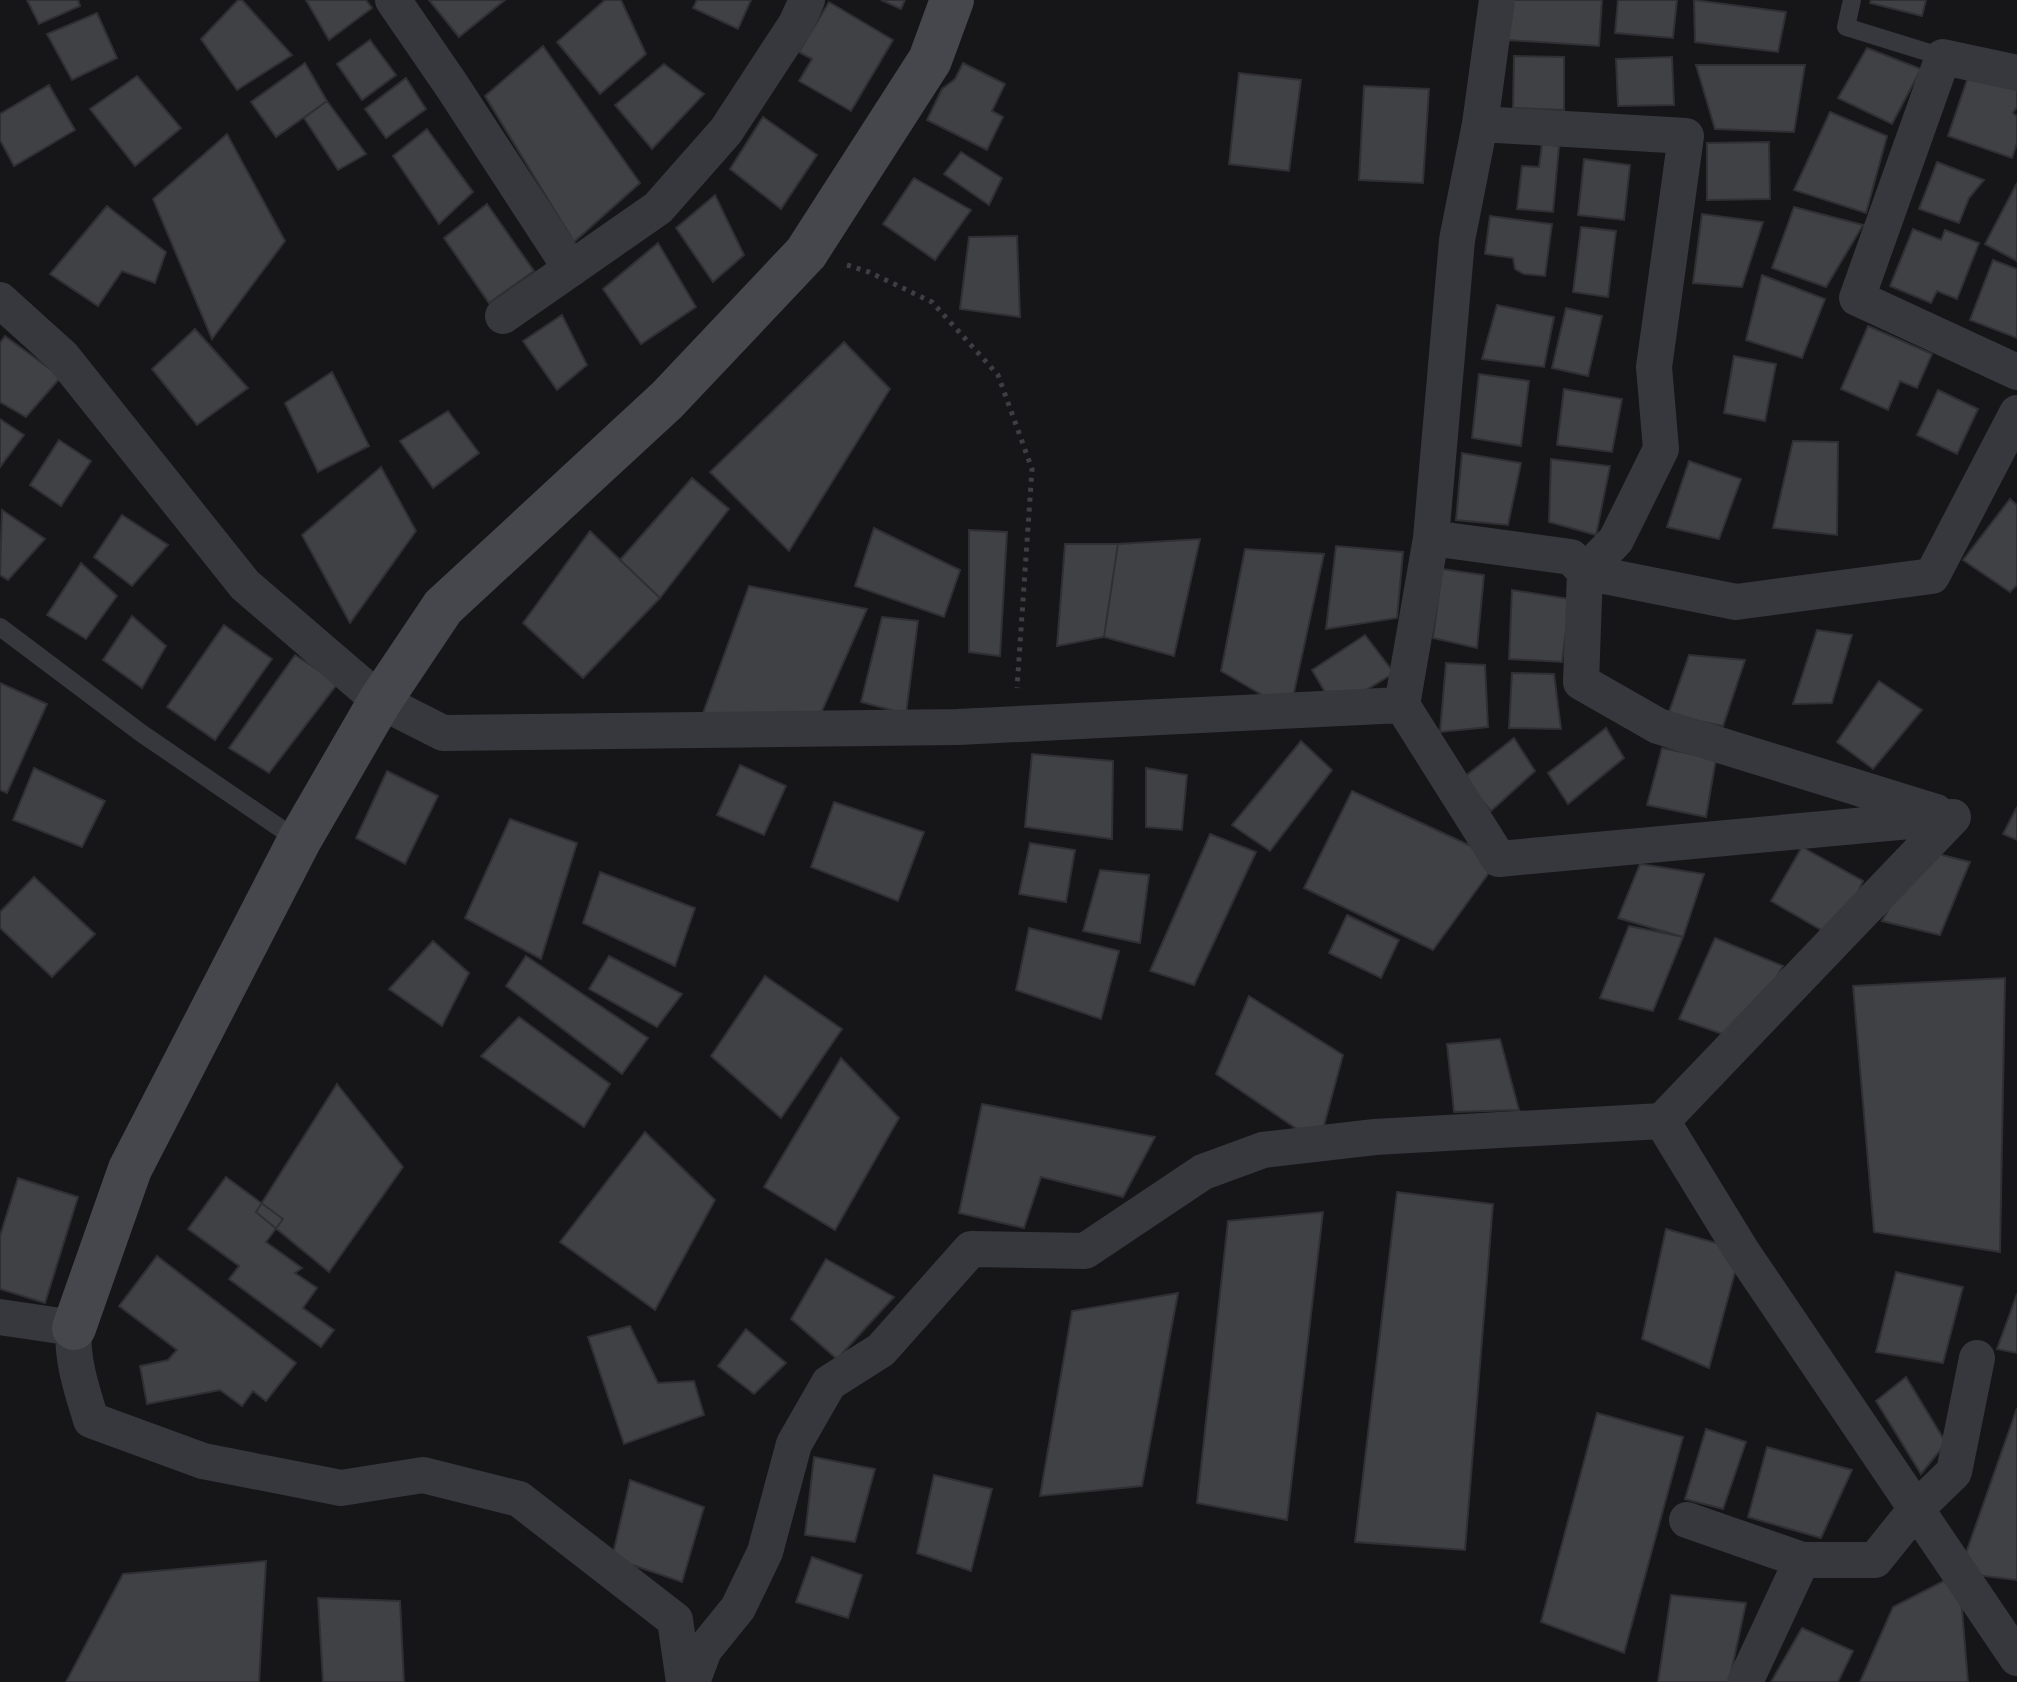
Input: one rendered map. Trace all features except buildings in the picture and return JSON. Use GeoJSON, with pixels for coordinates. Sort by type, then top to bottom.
{"type":"FeatureCollection","features":[{"type":"Feature","properties":{"kind":"street"},"geometry":{"type":"LineString","coordinates":[[393,0],[571,269]]}},
{"type":"Feature","properties":{"kind":"street"},"geometry":{"type":"LineString","coordinates":[[503,316],[658,208],[726,131],[796,24],[807,0]]}},
{"type":"Feature","properties":{"kind":"street"},"geometry":{"type":"LineString","coordinates":[[684,1682],[675,1620],[519,1499],[423,1475],[341,1488],[203,1461],[91,1420],[80,1384],[73,1342],[74,1328],[130,1169],[299,841],[380,701],[443,607],[667,400],[806,253],[930,60],[952,0]]}},
{"type":"Feature","properties":{"kind":"street"},"geometry":{"type":"LineString","coordinates":[[1497,0],[1480,124],[1457,240],[1431,538],[1402,705],[1499,859],[1953,817]]}},
{"type":"Feature","properties":{"kind":"street"},"geometry":{"type":"LineString","coordinates":[[2017,73],[1943,57],[1857,298],[2017,372]]}},
{"type":"Feature","properties":{"kind":"street"},"geometry":{"type":"LineString","coordinates":[[1480,124],[1686,136],[1654,367],[1661,449],[1616,540],[1585,572],[1581,682],[1658,726],[1953,817]]}},
{"type":"Feature","properties":{"kind":"street"},"geometry":{"type":"LineString","coordinates":[[0,300],[62,356],[245,585],[380,701],[443,733],[1014,725],[1402,705]]}},
{"type":"Feature","properties":{"kind":"street"},"geometry":{"type":"LineString","coordinates":[[1431,538],[1571,557],[1585,572],[1736,602],[1932,576],[2009,446],[2017,413]]}},
{"type":"Feature","properties":{"kind":"street"},"geometry":{"type":"LineString","coordinates":[[692,1682],[704,1650],[738,1608],[765,1552],[794,1444],[829,1383],[881,1350],[971,1249],[1085,1251],[1203,1172],[1263,1150],[1375,1137],[1662,1121],[1953,817]]}},
{"type":"Feature","properties":{"kind":"street"},"geometry":{"type":"LineString","coordinates":[[1662,1121],[1741,1250],[2017,1658]]}},
{"type":"Feature","properties":{"kind":"street"},"geometry":{"type":"LineString","coordinates":[[0,1317],[74,1328]]}},
{"type":"Feature","properties":{"kind":"street"},"geometry":{"type":"LineString","coordinates":[[1687,1520],[1802,1560],[1875,1560],[1916,1509],[1954,1472],[1977,1358]]}},
{"type":"Feature","properties":{"kind":"street"},"geometry":{"type":"LineString","coordinates":[[1745,1682],[1802,1560]]}},
{"type":"Feature","properties":{"kind":"lane"},"geometry":{"type":"LineString","coordinates":[[1852,0],[1846,27],[1943,57]]}},
{"type":"Feature","properties":{"kind":"lane"},"geometry":{"type":"LineString","coordinates":[[0,627],[141,733],[299,841]]}},
{"type":"Feature","properties":{"kind":"path"},"geometry":{"type":"LineString","coordinates":[[806,253],[869,272],[932,302],[998,375],[1032,469],[1014,725]]}}]}
